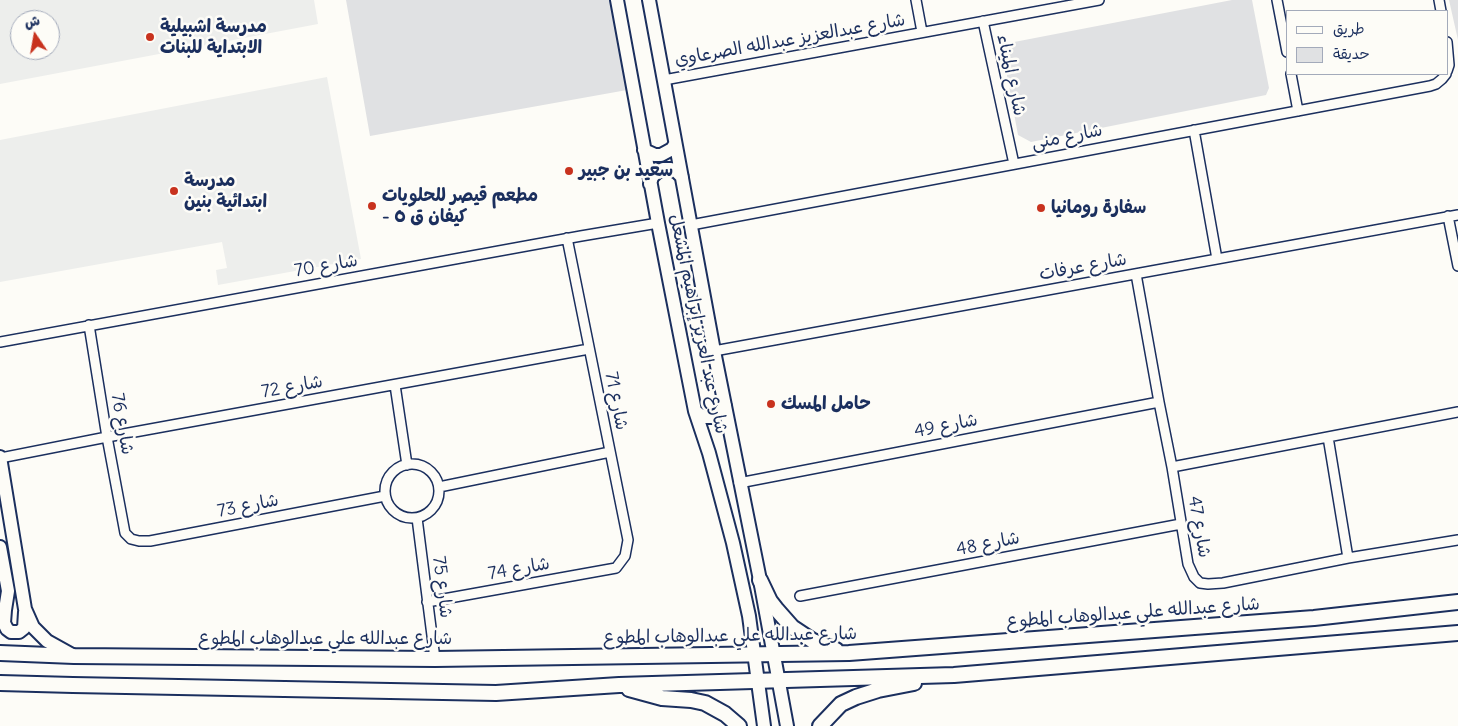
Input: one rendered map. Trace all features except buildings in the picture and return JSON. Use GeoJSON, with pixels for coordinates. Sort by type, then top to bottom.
{"type":"FeatureCollection","features":[{"type":"Feature","properties":{"kind":"main road","name":"شارع عبد العزيز إبراهيم المشعل"},"geometry":{"type":"LineString","coordinates":[[617,0],[650,184],[695,411],[709,453],[733,543],[749,616],[764,726]]}},
{"type":"Feature","properties":{"kind":"main road","name":"شارع عبد العزيز إبراهيم المشعل"},"geometry":{"type":"LineString","coordinates":[[651,2],[675,144],[787,726]]}},
{"type":"Feature","properties":{"kind":"main road"},"geometry":{"type":"LineString","coordinates":[[644,150],[655,155],[661,155],[667,153],[675,144]]}},
{"type":"Feature","properties":{"kind":"main road"},"geometry":{"type":"LineString","coordinates":[[650,184],[652,177],[664,169],[671,169],[682,177]]}},
{"type":"Feature","properties":{"kind":"main road"},"geometry":{"type":"LineString","coordinates":[[695,411],[700,415],[713,417],[719,414],[726,405]]}},
{"type":"Feature","properties":{"kind":"main road"},"geometry":{"type":"LineString","coordinates":[[0,458],[26,609],[24,628],[19,632],[11,632],[6,629],[4,623],[3,614],[8,591],[0,546]]}},
{"type":"Feature","properties":{"kind":"main road"},"geometry":{"type":"LineString","coordinates":[[760,580],[770,601],[792,627],[813,641],[836,651],[849,653]]}},
{"type":"Feature","properties":{"kind":"main road","name":"شارع عبدالله علي عبدالوهاب المطوع"},"geometry":{"type":"LineString","coordinates":[[0,653],[74,656],[435,659],[849,653],[1314,618],[1458,602]]}},
{"type":"Feature","properties":{"kind":"main road"},"geometry":{"type":"LineString","coordinates":[[26,609],[33,627],[47,641],[74,656]]}},
{"type":"Feature","properties":{"kind":"main road"},"geometry":{"type":"LineString","coordinates":[[0,683],[496,693],[619,685],[954,675],[1458,633]]}},
{"type":"Feature","properties":{"kind":"main road"},"geometry":{"type":"LineString","coordinates":[[820,726],[841,704],[856,697],[878,690],[954,675]]}},
{"type":"Feature","properties":{"kind":"main road"},"geometry":{"type":"LineString","coordinates":[[619,685],[662,698],[705,703],[725,714],[738,726]]}},
{"type":"Feature","properties":{"kind":"street","name":"شارع عبدالعزيز عبدالله الصرعاوي"},"geometry":{"type":"LineString","coordinates":[[916,0],[922,32]]}},
{"type":"Feature","properties":{"kind":"street","name":"شارع عبدالعزيز عبدالله الصرعاوي"},"geometry":{"type":"LineString","coordinates":[[664,80],[1099,0]]}},
{"type":"Feature","properties":{"kind":"street"},"geometry":{"type":"LineString","coordinates":[[1277,0],[1286,47]]}},
{"type":"Feature","properties":{"kind":"street","name":"شارع الميناء"},"geometry":{"type":"LineString","coordinates":[[983,21],[1014,164]]}},
{"type":"Feature","properties":{"kind":"street","name":"شارع منى"},"geometry":{"type":"LineString","coordinates":[[1448,54],[1448,67]]}},
{"type":"Feature","properties":{"kind":"street"},"geometry":{"type":"LineString","coordinates":[[1291,75],[1298,111]]}},
{"type":"Feature","properties":{"kind":"street","name":"شارع منى"},"geometry":{"type":"LineString","coordinates":[[691,225],[1430,86],[1436,84],[1444,75]]}},
{"type":"Feature","properties":{"kind":"street"},"geometry":{"type":"LineString","coordinates":[[1194,130],[1217,259]]}},
{"type":"Feature","properties":{"kind":"street"},"geometry":{"type":"LineString","coordinates":[[1453,215],[1458,266]]}},
{"type":"Feature","properties":{"kind":"street","name":"شارع عرفات"},"geometry":{"type":"LineString","coordinates":[[714,351],[1453,215]]}},
{"type":"Feature","properties":{"kind":"street","name":"شارع 70"},"geometry":{"type":"LineString","coordinates":[[0,342],[658,223]]}},
{"type":"Feature","properties":{"kind":"street","name":"شارع 71"},"geometry":{"type":"LineString","coordinates":[[567,238],[628,540],[626,556],[616,568]]}},
{"type":"Feature","properties":{"kind":"street","name":"شارع 47"},"geometry":{"type":"LineString","coordinates":[[1136,274],[1190,570],[1200,583],[1223,583],[1348,558],[1458,540]]}},
{"type":"Feature","properties":{"kind":"street","name":"شارع 76"},"geometry":{"type":"LineString","coordinates":[[89,326],[124,527]]}},
{"type":"Feature","properties":{"kind":"street","name":"شارع 72"},"geometry":{"type":"LineString","coordinates":[[0,458],[107,436],[589,349]]}},
{"type":"Feature","properties":{"kind":"street"},"geometry":{"type":"LineString","coordinates":[[395,385],[407,465]]}},
{"type":"Feature","properties":{"kind":"street","name":"شارع 49"},"geometry":{"type":"LineString","coordinates":[[740,483],[1159,402]]}},
{"type":"Feature","properties":{"kind":"street"},"geometry":{"type":"LineString","coordinates":[[1172,467],[1458,412]]}},
{"type":"Feature","properties":{"kind":"street"},"geometry":{"type":"LineString","coordinates":[[1328,437],[1348,558]]}},
{"type":"Feature","properties":{"kind":"street"},"geometry":{"type":"LineString","coordinates":[[439,487],[610,452]]}},
{"type":"Feature","properties":{"kind":"street"},"geometry":{"type":"LineString","coordinates":[[407,465],[418,465],[428,469],[435,477],[439,487],[439,497],[434,507],[427,514],[417,518],[406,518],[396,514],[389,506],[385,496],[390,476],[397,468],[407,465]]}},
{"type":"Feature","properties":{"kind":"street","name":"شارع 73"},"geometry":{"type":"LineString","coordinates":[[124,527],[125,533],[131,539],[150,541],[385,496]]}},
{"type":"Feature","properties":{"kind":"street","name":"شارع 75"},"geometry":{"type":"LineString","coordinates":[[417,518],[435,659]]}},
{"type":"Feature","properties":{"kind":"street","name":"شارع 48"},"geometry":{"type":"LineString","coordinates":[[800,596],[1181,524]]}},
{"type":"Feature","properties":{"kind":"street","name":"شارع 74"},"geometry":{"type":"LineString","coordinates":[[428,602],[616,568]]}},
{"type":"Feature","properties":{"kind":"shaded area","name":"مدرسة اشبيلية الابتداية للبنات"},"geometry":{"type":"Polygon","coordinates":[[[0,0],[314,0],[318,24],[0,84],[0,0]]]}},
{"type":"Feature","properties":{"kind":"shaded area","name":"مدرسة ابتدائية بنين"},"geometry":{"type":"Polygon","coordinates":[[[327,77],[361,259],[218,285],[216,270],[227,268],[222,242],[0,282],[0,140],[327,77]]]}},
{"type":"Feature","properties":{"kind":"green space"},"geometry":{"type":"Polygon","coordinates":[[[346,0],[612,0],[627,90],[370,136],[346,0]]]}},
{"type":"Feature","properties":{"kind":"green space"},"geometry":{"type":"Polygon","coordinates":[[[1232,0],[1252,0],[1269,88],[1266,95],[1031,142],[1018,135],[1003,54],[1009,43],[1232,0]]]}},
{"type":"Feature","properties":{"kind":"green space"},"geometry":{"type":"Polygon","coordinates":[[[1449,0],[1458,0],[1458,40],[1449,0]]]}},
{"type":"Feature","properties":{"kind":"place","name":"مدرسة اشبيلية الابتداية للبنات"},"geometry":{"type":"Point","coordinates":[150,37]}},
{"type":"Feature","properties":{"kind":"place","name":"سعيد بن جبير"},"geometry":{"type":"Point","coordinates":[569,171]}},
{"type":"Feature","properties":{"kind":"place","name":"مدرسة ابتدائية بنين"},"geometry":{"type":"Point","coordinates":[174,191]}},
{"type":"Feature","properties":{"kind":"place","name":"مطعم قيصر للحلويات - كيفان ق ٥"},"geometry":{"type":"Point","coordinates":[372,206]}},
{"type":"Feature","properties":{"kind":"place","name":"سفارة رومانيا"},"geometry":{"type":"Point","coordinates":[1041,208]}},
{"type":"Feature","properties":{"kind":"place","name":"حامل المسك"},"geometry":{"type":"Point","coordinates":[771,404]}}]}
